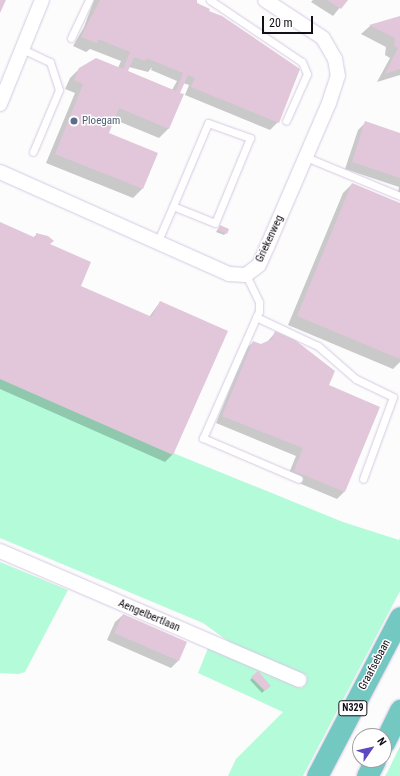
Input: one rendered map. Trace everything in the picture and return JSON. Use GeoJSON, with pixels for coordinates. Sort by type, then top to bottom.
{"type":"FeatureCollection","features":[{"type":"Feature","properties":{"kind":"main road","name":"N329"},"geometry":{"type":"LineString","coordinates":[[389,639],[400,602]]}},
{"type":"Feature","properties":{"kind":"main road","name":"Graafsebaan"},"geometry":{"type":"LineString","coordinates":[[317,776],[400,617]]}},
{"type":"Feature","properties":{"kind":"main road"},"geometry":{"type":"LineString","coordinates":[[391,728],[400,710]]}},
{"type":"Feature","properties":{"kind":"street"},"geometry":{"type":"LineString","coordinates":[[0,104],[42,0]]}},
{"type":"Feature","properties":{"kind":"street","name":"Griekenweg"},"geometry":{"type":"LineString","coordinates":[[246,275],[259,265],[306,157],[338,76],[335,59],[323,38],[265,0]]}},
{"type":"Feature","properties":{"kind":"street"},"geometry":{"type":"LineString","coordinates":[[0,172],[229,274],[246,275]]}},
{"type":"Feature","properties":{"kind":"street","name":"Aengelbertlaan"},"geometry":{"type":"LineString","coordinates":[[0,551],[299,680]]}},
{"type":"Feature","properties":{"kind":"lane"},"geometry":{"type":"LineString","coordinates":[[71,38],[89,0]]}},
{"type":"Feature","properties":{"kind":"lane"},"geometry":{"type":"LineString","coordinates":[[210,0],[302,62],[307,74],[286,121]]}},
{"type":"Feature","properties":{"kind":"lane"},"geometry":{"type":"LineString","coordinates":[[22,49],[50,62],[59,90],[33,152]]}},
{"type":"Feature","properties":{"kind":"lane"},"geometry":{"type":"LineString","coordinates":[[157,243],[208,123],[250,138],[215,223],[173,206]]}},
{"type":"Feature","properties":{"kind":"lane"},"geometry":{"type":"LineString","coordinates":[[306,157],[400,196]]}},
{"type":"Feature","properties":{"kind":"lane"},"geometry":{"type":"LineString","coordinates":[[246,275],[259,302],[256,317],[203,438],[298,479]]}},
{"type":"Feature","properties":{"kind":"lane"},"geometry":{"type":"LineString","coordinates":[[256,317],[318,346],[356,379],[393,397],[363,478]]}},
{"type":"Feature","properties":{"kind":"green space"},"geometry":{"type":"Polygon","coordinates":[[[0,374],[178,455],[343,522],[399,540],[400,538],[400,591],[303,776],[228,776],[236,759],[283,712],[198,673],[208,648],[302,688],[307,676],[232,644],[203,623],[0,538],[0,374]]]}},
{"type":"Feature","properties":{"kind":"green space"},"geometry":{"type":"Polygon","coordinates":[[[0,562],[68,590],[25,672],[18,674],[0,673],[0,562]]]}},
{"type":"Feature","properties":{"kind":"green space"},"geometry":{"type":"Polygon","coordinates":[[[400,746],[400,776],[385,776],[389,768],[392,768],[392,763],[400,746]]]}},
{"type":"Feature","properties":{"kind":"building"},"geometry":{"type":"Polygon","coordinates":[[[0,0],[6,0],[0,13],[0,0]]]}},
{"type":"Feature","properties":{"kind":"building"},"geometry":{"type":"Polygon","coordinates":[[[100,0],[197,0],[197,3],[210,9],[209,11],[222,16],[300,69],[279,123],[191,87],[195,78],[188,75],[180,93],[184,94],[169,129],[119,108],[109,133],[158,153],[143,189],[55,154],[83,84],[74,80],[79,68],[96,58],[123,69],[130,52],[98,39],[97,43],[81,37],[100,0]],[[134,57],[128,71],[176,91],[183,73],[146,58],[145,61],[134,57]]]}},
{"type":"Feature","properties":{"kind":"building"},"geometry":{"type":"Polygon","coordinates":[[[327,0],[348,0],[341,9],[327,0]]]}},
{"type":"Feature","properties":{"kind":"building"},"geometry":{"type":"Polygon","coordinates":[[[400,16],[400,69],[385,74],[398,48],[394,46],[395,38],[369,25],[400,16]]]}},
{"type":"Feature","properties":{"kind":"building"},"geometry":{"type":"Polygon","coordinates":[[[365,121],[400,133],[400,178],[352,162],[365,121]]]}},
{"type":"Feature","properties":{"kind":"building"},"geometry":{"type":"Polygon","coordinates":[[[352,183],[400,203],[400,359],[297,316],[352,183]]]}},
{"type":"Feature","properties":{"kind":"building"},"geometry":{"type":"Polygon","coordinates":[[[0,222],[36,238],[36,233],[48,236],[54,241],[50,244],[91,262],[81,286],[152,317],[160,301],[228,331],[173,455],[0,379],[0,222]]]}},
{"type":"Feature","properties":{"kind":"building"},"geometry":{"type":"Polygon","coordinates":[[[220,225],[229,229],[227,234],[218,230],[220,225]]]}},
{"type":"Feature","properties":{"kind":"building"},"geometry":{"type":"Polygon","coordinates":[[[275,331],[295,340],[335,371],[329,385],[380,407],[345,492],[294,471],[303,448],[222,416],[253,341],[261,344],[272,339],[275,331]]]}},
{"type":"Feature","properties":{"kind":"building"},"geometry":{"type":"Polygon","coordinates":[[[123,614],[187,642],[179,661],[114,633],[123,614]]]}},
{"type":"Feature","properties":{"kind":"building"},"geometry":{"type":"Polygon","coordinates":[[[258,671],[271,686],[265,691],[251,677],[258,671]]]}},
{"type":"Feature","properties":{"kind":"place","name":"Ploegam"},"geometry":{"type":"Point","coordinates":[74,121]}}]}
